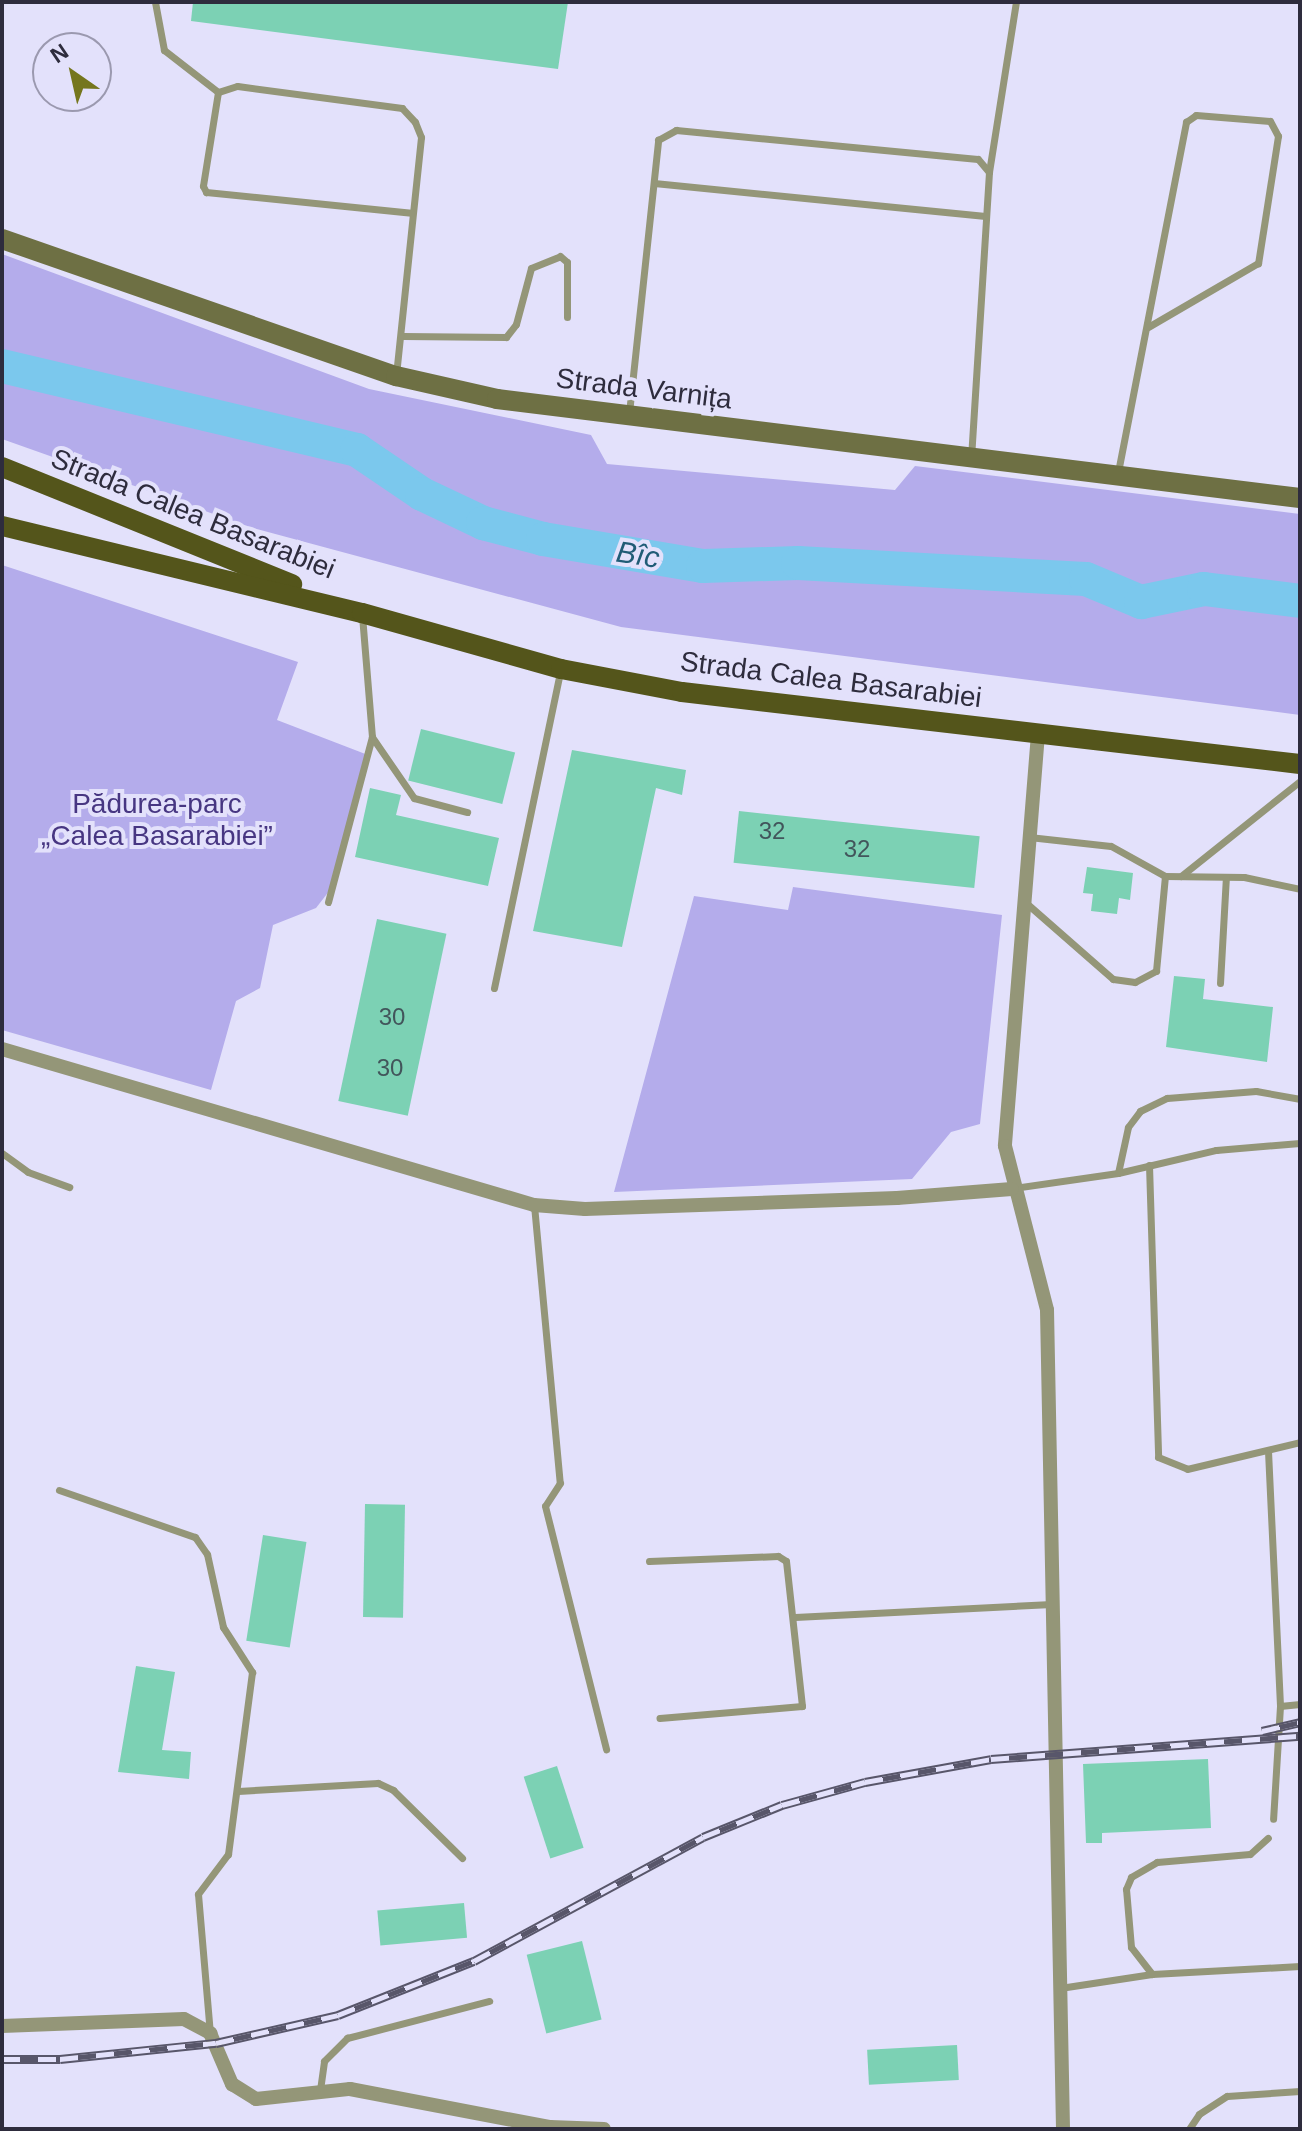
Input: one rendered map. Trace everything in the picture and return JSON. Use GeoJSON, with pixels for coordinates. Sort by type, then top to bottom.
{"type":"FeatureCollection","features":[{"type":"Feature","properties":{"kind":"main road","name":"Strada Calea Basarabiei"},"geometry":{"type":"LineString","coordinates":[[2,467],[362,613]]}},
{"type":"Feature","properties":{"kind":"main road","name":"Strada Calea Basarabiei"},"geometry":{"type":"LineString","coordinates":[[2,526],[362,613],[561,669],[682,692],[1300,764]]}},
{"type":"Feature","properties":{"kind":"street","name":"Strada Varnița"},"geometry":{"type":"LineString","coordinates":[[2,239],[396,376],[497,399],[1300,498]]}},
{"type":"Feature","properties":{"kind":"street"},"geometry":{"type":"LineString","coordinates":[[1038,734],[1005,1103],[1012,1189],[1047,1310],[1063,2129]]}},
{"type":"Feature","properties":{"kind":"street"},"geometry":{"type":"LineString","coordinates":[[2,1049],[534,1205],[585,1209],[897,1198],[1012,1189]]}},
{"type":"Feature","properties":{"kind":"street"},"geometry":{"type":"LineString","coordinates":[[2,2026],[184,2019],[210,2033],[232,2084],[243,2095],[274,2101],[320,2090],[350,2089],[550,2127],[604,2129]]}},
{"type":"Feature","properties":{"kind":"lane"},"geometry":{"type":"LineString","coordinates":[[155,2],[164,50],[218,92]]}},
{"type":"Feature","properties":{"kind":"lane"},"geometry":{"type":"LineString","coordinates":[[971,458],[989,172],[1016,2]]}},
{"type":"Feature","properties":{"kind":"lane"},"geometry":{"type":"LineString","coordinates":[[218,92],[237,86],[402,108],[421,137],[411,213],[403,336],[396,376]]}},
{"type":"Feature","properties":{"kind":"lane"},"geometry":{"type":"LineString","coordinates":[[218,92],[203,186],[206,192],[411,213]]}},
{"type":"Feature","properties":{"kind":"lane"},"geometry":{"type":"LineString","coordinates":[[1118,474],[1126,414],[1148,327],[1187,119],[1196,115],[1270,121],[1278,136],[1258,263],[1148,327]]}},
{"type":"Feature","properties":{"kind":"lane"},"geometry":{"type":"LineString","coordinates":[[629,415],[658,140],[676,130],[978,159],[989,172]]}},
{"type":"Feature","properties":{"kind":"lane"},"geometry":{"type":"LineString","coordinates":[[654,183],[985,216]]}},
{"type":"Feature","properties":{"kind":"lane"},"geometry":{"type":"LineString","coordinates":[[403,336],[506,337],[516,324],[531,268],[560,256],[567,262],[567,317]]}},
{"type":"Feature","properties":{"kind":"lane"},"geometry":{"type":"LineString","coordinates":[[328,902],[372,737],[362,613]]}},
{"type":"Feature","properties":{"kind":"lane"},"geometry":{"type":"LineString","coordinates":[[494,988],[561,669]]}},
{"type":"Feature","properties":{"kind":"lane"},"geometry":{"type":"LineString","coordinates":[[372,737],[414,798],[467,812]]}},
{"type":"Feature","properties":{"kind":"lane"},"geometry":{"type":"LineString","coordinates":[[1181,876],[1300,781]]}},
{"type":"Feature","properties":{"kind":"lane"},"geometry":{"type":"LineString","coordinates":[[1029,837],[1111,846],[1165,876],[1226,877],[1300,889]]}},
{"type":"Feature","properties":{"kind":"lane"},"geometry":{"type":"LineString","coordinates":[[1024,900],[1113,979],[1135,982],[1156,971],[1165,876]]}},
{"type":"Feature","properties":{"kind":"lane"},"geometry":{"type":"LineString","coordinates":[[1220,983],[1226,877]]}},
{"type":"Feature","properties":{"kind":"lane"},"geometry":{"type":"LineString","coordinates":[[1118,1173],[1128,1127],[1140,1111],[1167,1098],[1256,1091],[1300,1099]]}},
{"type":"Feature","properties":{"kind":"lane"},"geometry":{"type":"LineString","coordinates":[[1012,1189],[1118,1173],[1216,1150],[1300,1143]]}},
{"type":"Feature","properties":{"kind":"lane"},"geometry":{"type":"LineString","coordinates":[[2,1153],[28,1172],[69,1187]]}},
{"type":"Feature","properties":{"kind":"lane"},"geometry":{"type":"LineString","coordinates":[[1149,1165],[1158,1457],[1187,1469],[1300,1442]]}},
{"type":"Feature","properties":{"kind":"lane"},"geometry":{"type":"LineString","coordinates":[[534,1205],[560,1483],[545,1506],[606,1749]]}},
{"type":"Feature","properties":{"kind":"lane"},"geometry":{"type":"LineString","coordinates":[[1268,1451],[1280,1706],[1273,1819]]}},
{"type":"Feature","properties":{"kind":"lane"},"geometry":{"type":"LineString","coordinates":[[59,1490],[195,1537],[201,1544],[223,1627],[254,1682],[228,1854],[198,1894],[210,2033]]}},
{"type":"Feature","properties":{"kind":"lane"},"geometry":{"type":"LineString","coordinates":[[649,1561],[778,1556],[786,1561],[795,1617],[802,1706],[660,1718]]}},
{"type":"Feature","properties":{"kind":"lane"},"geometry":{"type":"LineString","coordinates":[[795,1617],[1052,1604]]}},
{"type":"Feature","properties":{"kind":"lane"},"geometry":{"type":"LineString","coordinates":[[1280,1706],[1300,1704]]}},
{"type":"Feature","properties":{"kind":"lane"},"geometry":{"type":"LineString","coordinates":[[238,1791],[385,1785],[462,1858]]}},
{"type":"Feature","properties":{"kind":"lane"},"geometry":{"type":"LineString","coordinates":[[1152,1974],[1131,1947],[1126,1889],[1131,1877],[1157,1862],[1250,1854],[1268,1838]]}},
{"type":"Feature","properties":{"kind":"lane"},"geometry":{"type":"LineString","coordinates":[[1060,1988],[1152,1974],[1300,1966]]}},
{"type":"Feature","properties":{"kind":"lane"},"geometry":{"type":"LineString","coordinates":[[320,2090],[324,2061],[333,2046],[347,2038],[489,2001]]}},
{"type":"Feature","properties":{"kind":"lane"},"geometry":{"type":"LineString","coordinates":[[1189,2129],[1199,2114],[1227,2096],[1300,2091]]}},
{"type":"Feature","properties":{"kind":"green space"},"geometry":{"type":"Polygon","coordinates":[[[2,254],[369,389],[591,435],[607,464],[895,490],[915,466],[1300,514],[1300,715],[621,627],[253,528],[2,439],[2,254]]]}},
{"type":"Feature","properties":{"kind":"green space","name":"Pădurea-parc „Calea Basarabiei”"},"geometry":{"type":"Polygon","coordinates":[[[2,565],[298,662],[277,720],[368,755],[330,890],[316,908],[273,925],[260,988],[236,1001],[211,1090],[2,1030],[2,565]]]}},
{"type":"Feature","properties":{"kind":"green space"},"geometry":{"type":"Polygon","coordinates":[[[793,887],[1002,915],[980,1124],[951,1132],[912,1179],[614,1192],[694,896],[788,910],[793,887]]]}},
{"type":"Feature","properties":{"kind":"building"},"geometry":{"type":"Polygon","coordinates":[[[193,2],[568,2],[558,69],[191,21],[193,2]]]}},
{"type":"Feature","properties":{"kind":"building"},"geometry":{"type":"Polygon","coordinates":[[[421,729],[515,752],[502,804],[408,780],[421,729]]]}},
{"type":"Feature","properties":{"kind":"building"},"geometry":{"type":"Polygon","coordinates":[[[572,750],[686,770],[682,795],[656,788],[622,947],[533,931],[572,750]]]}},
{"type":"Feature","properties":{"kind":"building"},"geometry":{"type":"Polygon","coordinates":[[[370,788],[401,795],[396,815],[499,838],[488,886],[355,857],[370,788]]]}},
{"type":"Feature","properties":{"kind":"building"},"geometry":{"type":"Polygon","coordinates":[[[739,811],[980,836],[974,888],[734,863],[739,811]]]}},
{"type":"Feature","properties":{"kind":"building"},"geometry":{"type":"Polygon","coordinates":[[[1087,867],[1133,873],[1130,900],[1119,898],[1117,914],[1091,911],[1093,894],[1083,893],[1087,867]]]}},
{"type":"Feature","properties":{"kind":"building"},"geometry":{"type":"Polygon","coordinates":[[[377,919],[446,934],[408,1116],[338,1101],[377,919]]]}},
{"type":"Feature","properties":{"kind":"building"},"geometry":{"type":"Polygon","coordinates":[[[1174,976],[1205,979],[1203,999],[1273,1007],[1267,1062],[1166,1047],[1174,976]]]}},
{"type":"Feature","properties":{"kind":"building"},"geometry":{"type":"Polygon","coordinates":[[[365,1504],[405,1505],[403,1618],[363,1617],[365,1504]]]}},
{"type":"Feature","properties":{"kind":"building"},"geometry":{"type":"Polygon","coordinates":[[[263,1535],[306,1542],[290,1648],[246,1641],[263,1535]]]}},
{"type":"Feature","properties":{"kind":"building"},"geometry":{"type":"Polygon","coordinates":[[[136,1666],[175,1672],[162,1750],[191,1752],[189,1779],[118,1772],[136,1666]]]}},
{"type":"Feature","properties":{"kind":"building"},"geometry":{"type":"Polygon","coordinates":[[[1208,1759],[1211,1828],[1102,1833],[1102,1843],[1086,1843],[1083,1764],[1208,1759]]]}},
{"type":"Feature","properties":{"kind":"building"},"geometry":{"type":"Polygon","coordinates":[[[557,1766],[584,1848],[550,1859],[524,1777],[557,1766]]]}},
{"type":"Feature","properties":{"kind":"building"},"geometry":{"type":"Polygon","coordinates":[[[464,1903],[467,1938],[380,1945],[377,1911],[464,1903]]]}},
{"type":"Feature","properties":{"kind":"building"},"geometry":{"type":"Polygon","coordinates":[[[582,1941],[602,2020],[546,2033],[527,1955],[582,1941]]]}},
{"type":"Feature","properties":{"kind":"building"},"geometry":{"type":"Polygon","coordinates":[[[957,2045],[959,2080],[869,2085],[867,2050],[957,2045]]]}},
{"type":"Feature","properties":{"kind":"waterway","name":"Bîc"},"geometry":{"type":"LineString","coordinates":[[2,366],[357,450],[422,494],[483,523],[543,539],[703,566],[798,563],[1086,579],[1141,602],[1204,589],[1300,601]]}},
{"type":"Feature","properties":{"kind":"railway"},"geometry":{"type":"LineString","coordinates":[[1262,1731],[1300,1722]]}},
{"type":"Feature","properties":{"kind":"railway"},"geometry":{"type":"LineString","coordinates":[[2,2059],[60,2059],[216,2043],[338,2015],[474,1961],[703,1837],[782,1805],[865,1782],[991,1759],[1300,1736]]}}]}
